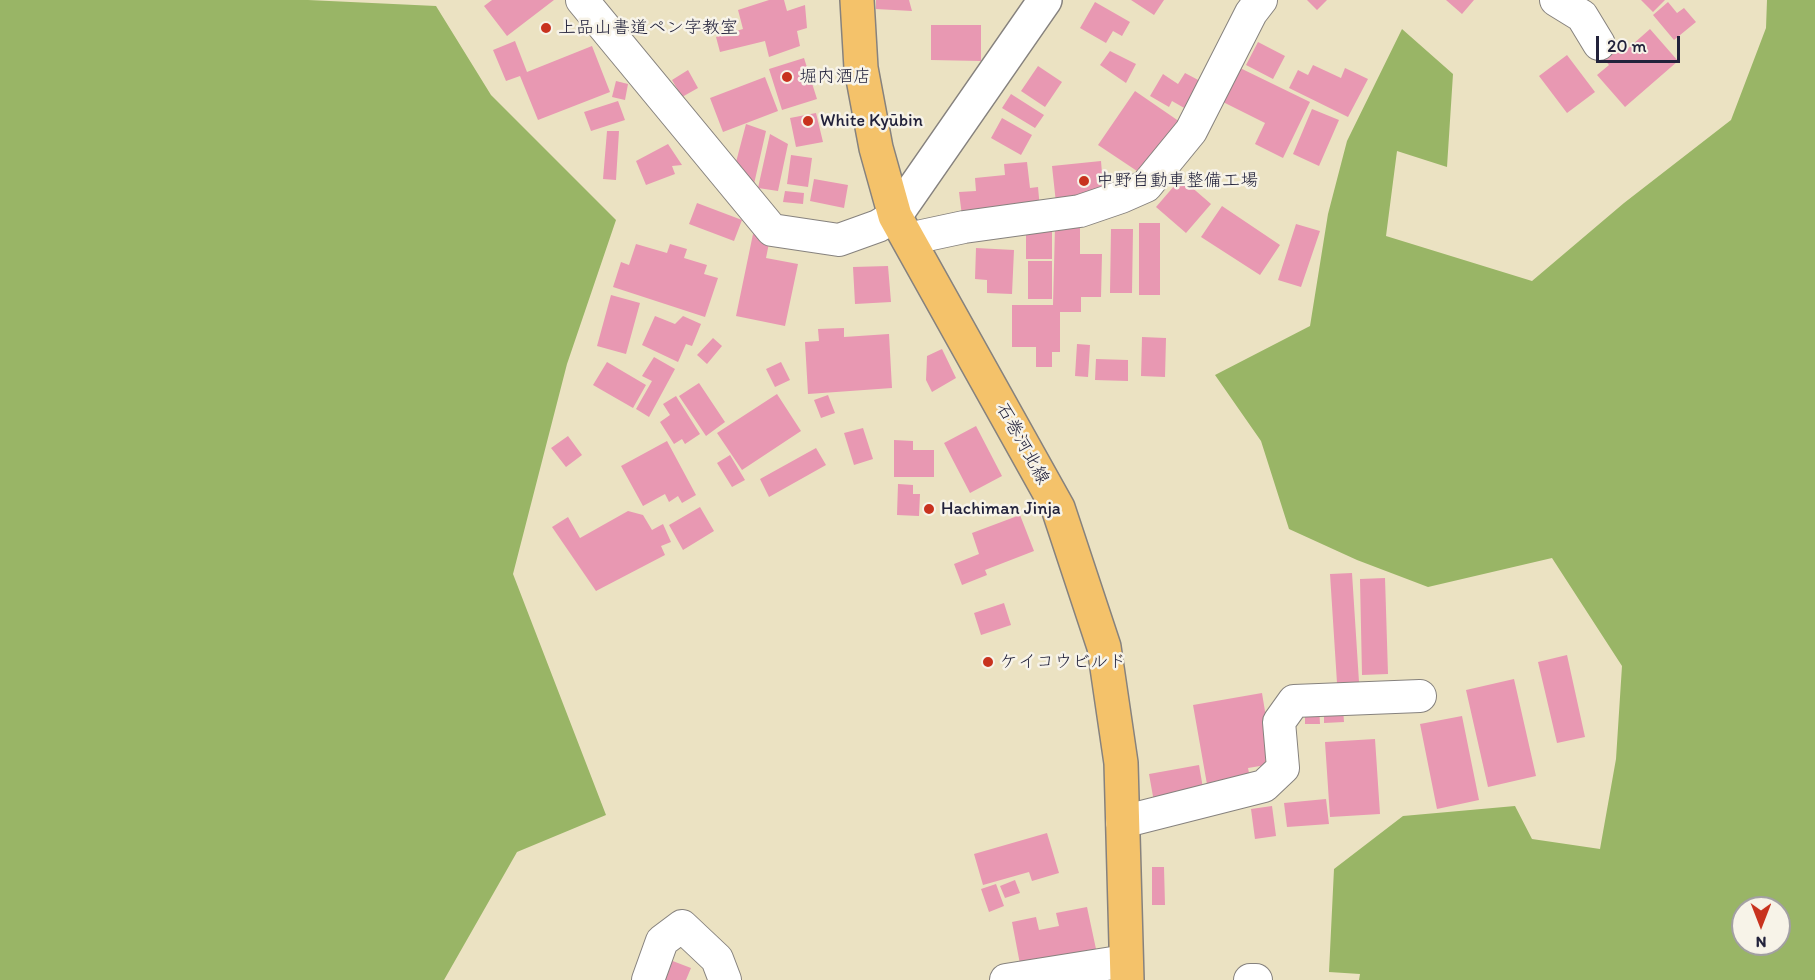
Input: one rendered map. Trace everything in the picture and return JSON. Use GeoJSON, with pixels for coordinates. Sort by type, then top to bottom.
{"type":"FeatureCollection","features":[{"type":"Feature","properties":{"kind":"main road","name":"石巻河北線"},"geometry":{"type":"LineString","coordinates":[[857,0],[861,68],[876,148],[901,227],[1058,508],[1104,647],[1121,763],[1126,971]]}},
{"type":"Feature","properties":{"kind":"street"},"geometry":{"type":"LineString","coordinates":[[582,0],[772,230],[839,240],[878,226],[964,227],[1080,211],[1146,186],[1191,131],[1251,13],[1261,0]]}},
{"type":"Feature","properties":{"kind":"street"},"geometry":{"type":"LineString","coordinates":[[901,227],[1045,0]]}},
{"type":"Feature","properties":{"kind":"street"},"geometry":{"type":"LineString","coordinates":[[1556,0],[1582,16],[1599,44]]}},
{"type":"Feature","properties":{"kind":"street"},"geometry":{"type":"LineString","coordinates":[[1122,822],[1264,786],[1283,768],[1279,722],[1294,701],[1420,696]]}},
{"type":"Feature","properties":{"kind":"street"},"geometry":{"type":"LineString","coordinates":[[648,980],[662,941],[682,926],[717,960],[724,980]]}},
{"type":"Feature","properties":{"kind":"street"},"geometry":{"type":"LineString","coordinates":[[1006,980],[1126,971]]}},
{"type":"Feature","properties":{"kind":"street"},"geometry":{"type":"LineString","coordinates":[[1250,980],[1256,980]]}},
{"type":"Feature","properties":{"kind":"green space"},"geometry":{"type":"Polygon","coordinates":[[[0,0],[308,0],[436,6],[491,95],[616,220],[567,364],[513,574],[606,815],[517,852],[444,980],[0,980],[0,0]]]}},
{"type":"Feature","properties":{"kind":"green space"},"geometry":{"type":"Polygon","coordinates":[[[1767,0],[1815,0],[1815,980],[1359,980],[1360,974],[1329,972],[1334,869],[1403,816],[1515,806],[1532,839],[1600,849],[1616,759],[1622,666],[1552,558],[1428,587],[1357,560],[1289,529],[1261,441],[1215,375],[1310,326],[1328,214],[1347,141],[1402,29],[1453,74],[1447,167],[1397,151],[1386,236],[1532,281],[1624,203],[1731,120],[1766,28],[1767,0]]]}},
{"type":"Feature","properties":{"kind":"building"},"geometry":{"type":"Polygon","coordinates":[[[492,0],[554,0],[507,36],[484,6],[492,0]]]}},
{"type":"Feature","properties":{"kind":"building"},"geometry":{"type":"Polygon","coordinates":[[[769,0],[784,0],[787,11],[805,5],[807,28],[797,31],[800,46],[769,57],[765,41],[720,52],[716,37],[743,29],[738,10],[769,0]]]}},
{"type":"Feature","properties":{"kind":"building"},"geometry":{"type":"Polygon","coordinates":[[[876,0],[909,0],[912,11],[876,9],[876,0]]]}},
{"type":"Feature","properties":{"kind":"building"},"geometry":{"type":"Polygon","coordinates":[[[1131,0],[1164,0],[1154,15],[1131,0]]]}},
{"type":"Feature","properties":{"kind":"building"},"geometry":{"type":"Polygon","coordinates":[[[1307,0],[1327,0],[1317,10],[1307,0]]]}},
{"type":"Feature","properties":{"kind":"building"},"geometry":{"type":"Polygon","coordinates":[[[1446,0],[1474,0],[1462,14],[1446,0]]]}},
{"type":"Feature","properties":{"kind":"building"},"geometry":{"type":"Polygon","coordinates":[[[1641,0],[1665,0],[1653,12],[1641,0]]]}},
{"type":"Feature","properties":{"kind":"building"},"geometry":{"type":"Polygon","coordinates":[[[1095,2],[1130,22],[1122,36],[1113,31],[1106,43],[1080,28],[1095,2]]]}},
{"type":"Feature","properties":{"kind":"building"},"geometry":{"type":"Polygon","coordinates":[[[1668,2],[1677,13],[1684,8],[1696,22],[1674,40],[1653,15],[1668,2]]]}},
{"type":"Feature","properties":{"kind":"building"},"geometry":{"type":"Polygon","coordinates":[[[931,25],[981,25],[981,61],[931,60],[931,25]]]}},
{"type":"Feature","properties":{"kind":"building"},"geometry":{"type":"Polygon","coordinates":[[[1650,29],[1678,61],[1625,107],[1597,75],[1609,65],[1604,59],[1617,47],[1624,52],[1650,29]]]}},
{"type":"Feature","properties":{"kind":"building"},"geometry":{"type":"Polygon","coordinates":[[[515,41],[527,72],[592,46],[610,92],[538,120],[520,76],[506,81],[493,50],[515,41]]]}},
{"type":"Feature","properties":{"kind":"building"},"geometry":{"type":"Polygon","coordinates":[[[1258,42],[1285,56],[1273,79],[1246,65],[1258,42]]]}},
{"type":"Feature","properties":{"kind":"building"},"geometry":{"type":"Polygon","coordinates":[[[1110,51],[1136,64],[1126,83],[1100,65],[1110,51]]]}},
{"type":"Feature","properties":{"kind":"building"},"geometry":{"type":"Polygon","coordinates":[[[1567,55],[1595,92],[1567,113],[1539,76],[1567,55]]]}},
{"type":"Feature","properties":{"kind":"building"},"geometry":{"type":"Polygon","coordinates":[[[804,58],[817,99],[782,110],[769,69],[804,58]]]}},
{"type":"Feature","properties":{"kind":"building"},"geometry":{"type":"Polygon","coordinates":[[[1313,65],[1341,78],[1345,68],[1368,79],[1348,117],[1289,88],[1298,70],[1308,75],[1313,65]]]}},
{"type":"Feature","properties":{"kind":"building"},"geometry":{"type":"Polygon","coordinates":[[[1038,66],[1062,82],[1045,107],[1021,91],[1038,66]]]}},
{"type":"Feature","properties":{"kind":"building"},"geometry":{"type":"Polygon","coordinates":[[[1238,67],[1310,102],[1283,158],[1255,144],[1265,123],[1221,101],[1238,67]]]}},
{"type":"Feature","properties":{"kind":"building"},"geometry":{"type":"Polygon","coordinates":[[[688,70],[698,88],[682,97],[672,80],[688,70]]]}},
{"type":"Feature","properties":{"kind":"building"},"geometry":{"type":"Polygon","coordinates":[[[1185,73],[1202,82],[1186,109],[1172,101],[1169,107],[1150,96],[1163,74],[1178,84],[1185,73]]]}},
{"type":"Feature","properties":{"kind":"building"},"geometry":{"type":"Polygon","coordinates":[[[765,77],[778,111],[723,132],[710,98],[765,77]]]}},
{"type":"Feature","properties":{"kind":"building"},"geometry":{"type":"Polygon","coordinates":[[[616,81],[628,84],[625,100],[612,97],[616,81]]]}},
{"type":"Feature","properties":{"kind":"building"},"geometry":{"type":"Polygon","coordinates":[[[1135,91],[1183,124],[1146,177],[1098,145],[1135,91]]]}},
{"type":"Feature","properties":{"kind":"building"},"geometry":{"type":"Polygon","coordinates":[[[1011,94],[1044,115],[1035,128],[1002,108],[1011,94]]]}},
{"type":"Feature","properties":{"kind":"building"},"geometry":{"type":"Polygon","coordinates":[[[618,101],[625,120],[591,131],[584,112],[618,101]]]}},
{"type":"Feature","properties":{"kind":"building"},"geometry":{"type":"Polygon","coordinates":[[[1312,109],[1339,120],[1319,166],[1293,154],[1312,109]]]}},
{"type":"Feature","properties":{"kind":"building"},"geometry":{"type":"Polygon","coordinates":[[[816,113],[823,142],[796,147],[790,118],[816,113]]]}},
{"type":"Feature","properties":{"kind":"building"},"geometry":{"type":"Polygon","coordinates":[[[1002,118],[1032,135],[1021,155],[991,138],[1002,118]]]}},
{"type":"Feature","properties":{"kind":"building"},"geometry":{"type":"Polygon","coordinates":[[[746,124],[766,131],[754,184],[735,166],[746,124]]]}},
{"type":"Feature","properties":{"kind":"building"},"geometry":{"type":"Polygon","coordinates":[[[607,131],[619,131],[616,180],[603,179],[607,131]]]}},
{"type":"Feature","properties":{"kind":"building"},"geometry":{"type":"Polygon","coordinates":[[[770,134],[788,144],[778,191],[758,188],[770,134]]]}},
{"type":"Feature","properties":{"kind":"building"},"geometry":{"type":"Polygon","coordinates":[[[668,144],[682,165],[672,166],[675,174],[646,185],[636,161],[668,144]]]}},
{"type":"Feature","properties":{"kind":"building"},"geometry":{"type":"Polygon","coordinates":[[[791,155],[812,158],[808,187],[787,184],[791,155]]]}},
{"type":"Feature","properties":{"kind":"building"},"geometry":{"type":"Polygon","coordinates":[[[1101,161],[1104,198],[1056,203],[1052,166],[1101,161]]]}},
{"type":"Feature","properties":{"kind":"building"},"geometry":{"type":"Polygon","coordinates":[[[1027,162],[1030,188],[1038,187],[1040,209],[962,216],[959,192],[976,191],[975,178],[1005,175],[1004,164],[1027,162]]]}},
{"type":"Feature","properties":{"kind":"building"},"geometry":{"type":"Polygon","coordinates":[[[1181,178],[1211,204],[1186,233],[1156,207],[1181,178]]]}},
{"type":"Feature","properties":{"kind":"building"},"geometry":{"type":"Polygon","coordinates":[[[814,179],[848,185],[844,208],[810,201],[814,179]]]}},
{"type":"Feature","properties":{"kind":"building"},"geometry":{"type":"Polygon","coordinates":[[[785,191],[804,193],[803,204],[783,202],[785,191]]]}},
{"type":"Feature","properties":{"kind":"building"},"geometry":{"type":"Polygon","coordinates":[[[697,203],[742,220],[734,241],[689,224],[697,203]]]}},
{"type":"Feature","properties":{"kind":"building"},"geometry":{"type":"Polygon","coordinates":[[[1222,206],[1280,245],[1260,275],[1201,237],[1222,206]]]}},
{"type":"Feature","properties":{"kind":"building"},"geometry":{"type":"Polygon","coordinates":[[[1139,223],[1160,223],[1160,295],[1139,295],[1139,223]]]}},
{"type":"Feature","properties":{"kind":"building"},"geometry":{"type":"Polygon","coordinates":[[[1296,224],[1320,231],[1301,287],[1278,280],[1296,224]]]}},
{"type":"Feature","properties":{"kind":"building"},"geometry":{"type":"Polygon","coordinates":[[[1055,227],[1080,228],[1080,254],[1102,254],[1101,297],[1081,297],[1081,312],[1060,312],[1060,352],[1052,352],[1052,367],[1036,367],[1036,347],[1012,347],[1012,305],[1053,305],[1055,227]]]}},
{"type":"Feature","properties":{"kind":"building"},"geometry":{"type":"Polygon","coordinates":[[[1026,229],[1052,229],[1052,259],[1026,259],[1026,229]]]}},
{"type":"Feature","properties":{"kind":"building"},"geometry":{"type":"Polygon","coordinates":[[[1111,229],[1133,229],[1132,293],[1110,293],[1111,229]]]}},
{"type":"Feature","properties":{"kind":"building"},"geometry":{"type":"Polygon","coordinates":[[[753,234],[770,238],[766,258],[798,264],[785,326],[736,316],[753,234]]]}},
{"type":"Feature","properties":{"kind":"building"},"geometry":{"type":"Polygon","coordinates":[[[636,244],[667,253],[670,244],[687,249],[684,258],[707,265],[704,274],[718,278],[705,317],[613,287],[621,262],[629,265],[636,244]]]}},
{"type":"Feature","properties":{"kind":"building"},"geometry":{"type":"Polygon","coordinates":[[[976,248],[1014,250],[1012,294],[987,293],[987,280],[975,279],[976,248]]]}},
{"type":"Feature","properties":{"kind":"building"},"geometry":{"type":"Polygon","coordinates":[[[1028,261],[1052,261],[1052,299],[1028,299],[1028,261]]]}},
{"type":"Feature","properties":{"kind":"building"},"geometry":{"type":"Polygon","coordinates":[[[888,266],[891,302],[855,304],[853,267],[888,266]]]}},
{"type":"Feature","properties":{"kind":"building"},"geometry":{"type":"Polygon","coordinates":[[[611,295],[640,303],[626,354],[597,346],[611,295]]]}},
{"type":"Feature","properties":{"kind":"building"},"geometry":{"type":"Polygon","coordinates":[[[655,316],[675,324],[683,316],[701,324],[692,346],[686,344],[678,362],[642,345],[655,316]]]}},
{"type":"Feature","properties":{"kind":"building"},"geometry":{"type":"Polygon","coordinates":[[[844,328],[844,337],[889,334],[892,388],[808,394],[805,342],[819,341],[818,329],[844,328]]]}},
{"type":"Feature","properties":{"kind":"building"},"geometry":{"type":"Polygon","coordinates":[[[1142,337],[1166,338],[1165,377],[1141,376],[1142,337]]]}},
{"type":"Feature","properties":{"kind":"building"},"geometry":{"type":"Polygon","coordinates":[[[713,338],[722,346],[707,364],[697,355],[713,338]]]}},
{"type":"Feature","properties":{"kind":"building"},"geometry":{"type":"Polygon","coordinates":[[[1077,344],[1090,345],[1088,377],[1075,376],[1077,344]]]}},
{"type":"Feature","properties":{"kind":"building"},"geometry":{"type":"Polygon","coordinates":[[[942,349],[956,378],[932,392],[926,380],[927,356],[942,349]]]}},
{"type":"Feature","properties":{"kind":"building"},"geometry":{"type":"Polygon","coordinates":[[[654,357],[675,369],[649,417],[636,409],[652,381],[642,376],[654,357]]]}},
{"type":"Feature","properties":{"kind":"building"},"geometry":{"type":"Polygon","coordinates":[[[1096,359],[1128,360],[1128,381],[1095,380],[1096,359]]]}},
{"type":"Feature","properties":{"kind":"building"},"geometry":{"type":"Polygon","coordinates":[[[607,362],[646,385],[633,408],[593,385],[607,362]]]}},
{"type":"Feature","properties":{"kind":"building"},"geometry":{"type":"Polygon","coordinates":[[[781,362],[790,380],[775,387],[766,369],[781,362]]]}},
{"type":"Feature","properties":{"kind":"building"},"geometry":{"type":"Polygon","coordinates":[[[699,383],[725,422],[706,436],[679,396],[699,383]]]}},
{"type":"Feature","properties":{"kind":"building"},"geometry":{"type":"Polygon","coordinates":[[[777,394],[801,431],[742,470],[717,433],[777,394]]]}},
{"type":"Feature","properties":{"kind":"building"},"geometry":{"type":"Polygon","coordinates":[[[828,395],[835,413],[821,418],[814,400],[828,395]]]}},
{"type":"Feature","properties":{"kind":"building"},"geometry":{"type":"Polygon","coordinates":[[[676,396],[700,434],[685,444],[682,439],[674,444],[660,422],[670,415],[663,404],[676,396]]]}},
{"type":"Feature","properties":{"kind":"building"},"geometry":{"type":"Polygon","coordinates":[[[976,426],[1002,476],[970,493],[944,443],[976,426]]]}},
{"type":"Feature","properties":{"kind":"building"},"geometry":{"type":"Polygon","coordinates":[[[863,428],[873,459],[854,465],[844,433],[863,428]]]}},
{"type":"Feature","properties":{"kind":"building"},"geometry":{"type":"Polygon","coordinates":[[[568,436],[582,455],[566,467],[551,448],[568,436]]]}},
{"type":"Feature","properties":{"kind":"building"},"geometry":{"type":"Polygon","coordinates":[[[894,440],[913,441],[913,450],[934,450],[934,477],[894,477],[894,440]]]}},
{"type":"Feature","properties":{"kind":"building"},"geometry":{"type":"Polygon","coordinates":[[[667,441],[696,495],[682,503],[678,496],[669,502],[665,494],[643,506],[621,466],[667,441]]]}},
{"type":"Feature","properties":{"kind":"building"},"geometry":{"type":"Polygon","coordinates":[[[816,448],[826,465],[769,497],[760,479],[816,448]]]}},
{"type":"Feature","properties":{"kind":"building"},"geometry":{"type":"Polygon","coordinates":[[[730,455],[745,480],[732,487],[717,463],[730,455]]]}},
{"type":"Feature","properties":{"kind":"building"},"geometry":{"type":"Polygon","coordinates":[[[898,484],[913,485],[913,494],[920,494],[919,516],[897,515],[898,484]]]}},
{"type":"Feature","properties":{"kind":"building"},"geometry":{"type":"Polygon","coordinates":[[[700,507],[714,531],[683,550],[669,525],[700,507]]]}},
{"type":"Feature","properties":{"kind":"building"},"geometry":{"type":"Polygon","coordinates":[[[628,511],[643,515],[652,530],[663,524],[671,542],[661,546],[665,555],[596,591],[552,527],[568,517],[580,538],[628,511]]]}},
{"type":"Feature","properties":{"kind":"building"},"geometry":{"type":"Polygon","coordinates":[[[1020,515],[1034,551],[985,570],[987,575],[962,585],[954,564],[979,554],[972,533],[1020,515]]]}},
{"type":"Feature","properties":{"kind":"building"},"geometry":{"type":"Polygon","coordinates":[[[1352,573],[1359,682],[1337,683],[1330,574],[1352,573]]]}},
{"type":"Feature","properties":{"kind":"building"},"geometry":{"type":"Polygon","coordinates":[[[1385,578],[1388,674],[1362,675],[1360,579],[1385,578]]]}},
{"type":"Feature","properties":{"kind":"building"},"geometry":{"type":"Polygon","coordinates":[[[1004,603],[1011,625],[981,635],[974,613],[1004,603]]]}},
{"type":"Feature","properties":{"kind":"building"},"geometry":{"type":"Polygon","coordinates":[[[1567,655],[1585,737],[1557,743],[1538,662],[1567,655]]]}},
{"type":"Feature","properties":{"kind":"building"},"geometry":{"type":"Polygon","coordinates":[[[1514,679],[1536,776],[1488,787],[1466,690],[1514,679]]]}},
{"type":"Feature","properties":{"kind":"building"},"geometry":{"type":"Polygon","coordinates":[[[1262,693],[1272,754],[1265,755],[1266,765],[1248,768],[1251,783],[1208,790],[1193,705],[1262,693]]]}},
{"type":"Feature","properties":{"kind":"building"},"geometry":{"type":"Polygon","coordinates":[[[1319,705],[1320,724],[1305,724],[1305,706],[1319,705]]]}},
{"type":"Feature","properties":{"kind":"building"},"geometry":{"type":"Polygon","coordinates":[[[1343,708],[1344,722],[1324,723],[1324,709],[1343,708]]]}},
{"type":"Feature","properties":{"kind":"building"},"geometry":{"type":"Polygon","coordinates":[[[1462,716],[1479,800],[1437,809],[1420,724],[1462,716]]]}},
{"type":"Feature","properties":{"kind":"building"},"geometry":{"type":"Polygon","coordinates":[[[1375,739],[1380,814],[1330,817],[1325,742],[1375,739]]]}},
{"type":"Feature","properties":{"kind":"building"},"geometry":{"type":"Polygon","coordinates":[[[1199,765],[1204,794],[1154,802],[1149,774],[1199,765]]]}},
{"type":"Feature","properties":{"kind":"building"},"geometry":{"type":"Polygon","coordinates":[[[1326,799],[1329,824],[1287,827],[1284,803],[1326,799]]]}},
{"type":"Feature","properties":{"kind":"building"},"geometry":{"type":"Polygon","coordinates":[[[1272,806],[1276,836],[1255,839],[1251,809],[1272,806]]]}},
{"type":"Feature","properties":{"kind":"building"},"geometry":{"type":"Polygon","coordinates":[[[1047,833],[1059,873],[1032,881],[1029,872],[983,885],[974,854],[1047,833]]]}},
{"type":"Feature","properties":{"kind":"building"},"geometry":{"type":"Polygon","coordinates":[[[1152,867],[1164,867],[1165,905],[1152,905],[1152,867]]]}},
{"type":"Feature","properties":{"kind":"building"},"geometry":{"type":"Polygon","coordinates":[[[1015,880],[1020,893],[1005,898],[1000,886],[1015,880]]]}},
{"type":"Feature","properties":{"kind":"building"},"geometry":{"type":"Polygon","coordinates":[[[996,884],[1004,906],[989,912],[981,889],[996,884]]]}},
{"type":"Feature","properties":{"kind":"building"},"geometry":{"type":"Polygon","coordinates":[[[1087,907],[1096,949],[1020,964],[1012,922],[1036,917],[1039,930],[1059,926],[1056,913],[1087,907]]]}},
{"type":"Feature","properties":{"kind":"building"},"geometry":{"type":"Polygon","coordinates":[[[670,960],[691,968],[686,980],[662,980],[670,960]]]}},
{"type":"Feature","properties":{"kind":"place","name":"上品山書道ペン字教室"},"geometry":{"type":"Point","coordinates":[546,28]}},
{"type":"Feature","properties":{"kind":"place","name":"堀内酒店"},"geometry":{"type":"Point","coordinates":[787,77]}},
{"type":"Feature","properties":{"kind":"place","name":"White Kyūbin"},"geometry":{"type":"Point","coordinates":[808,121]}},
{"type":"Feature","properties":{"kind":"place","name":"中野自動車整備工場"},"geometry":{"type":"Point","coordinates":[1084,181]}},
{"type":"Feature","properties":{"kind":"place","name":"Hachiman Jinja"},"geometry":{"type":"Point","coordinates":[929,509]}},
{"type":"Feature","properties":{"kind":"place","name":"ケイコウビルド"},"geometry":{"type":"Point","coordinates":[988,662]}}]}
